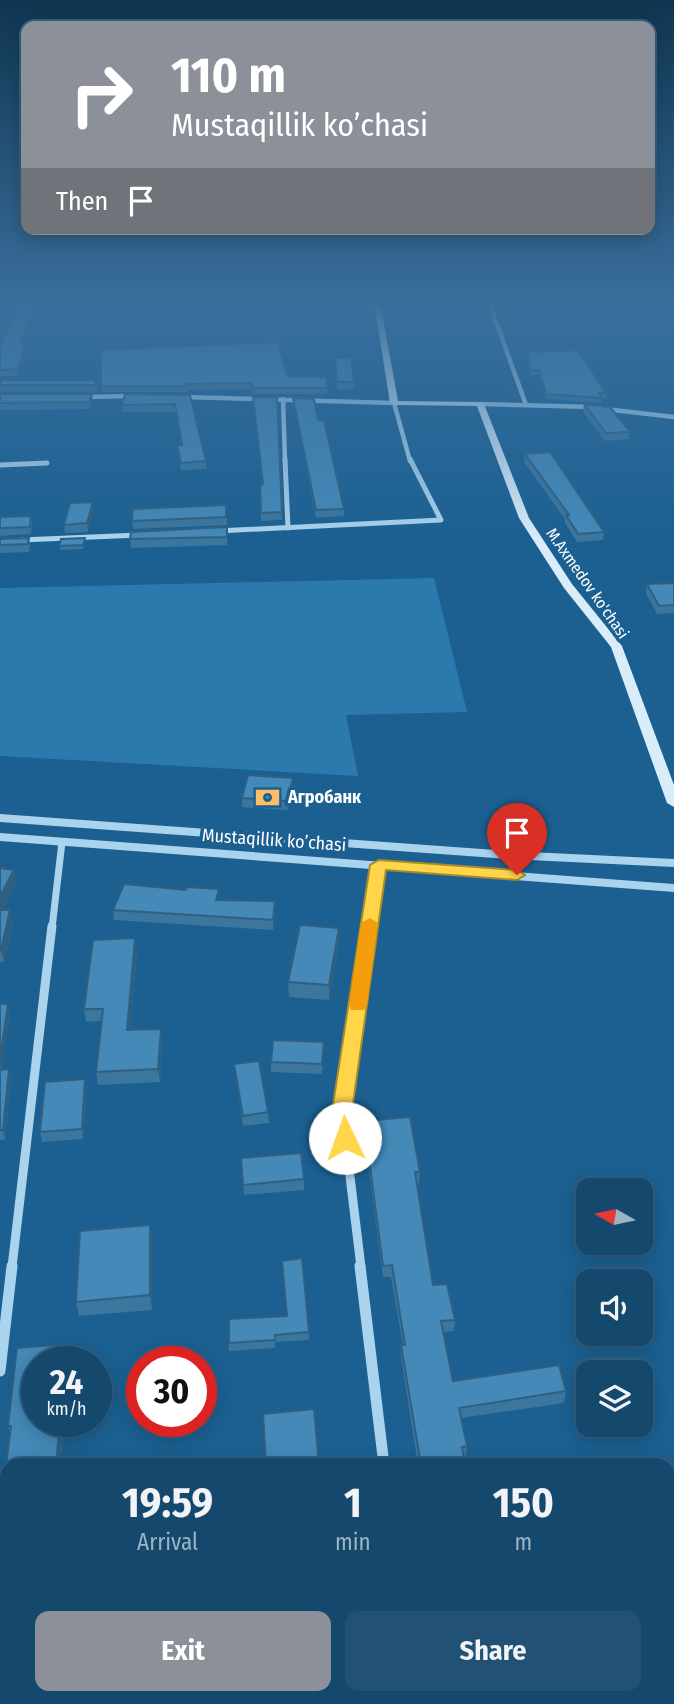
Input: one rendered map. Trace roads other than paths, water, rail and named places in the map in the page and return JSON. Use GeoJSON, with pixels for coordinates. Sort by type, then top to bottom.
{"type":"FeatureCollection","features":[{"type":"Feature","properties":{"kind":"main road"},"geometry":{"type":"LineString","coordinates":[[392,382],[394,403],[480,404]]}},
{"type":"Feature","properties":{"kind":"main road","name":"M.Axmedov ko'chasi"},"geometry":{"type":"LineString","coordinates":[[480,404],[524,518],[568,586],[616,646],[674,803]]}},
{"type":"Feature","properties":{"kind":"street"},"geometry":{"type":"LineString","coordinates":[[518,382],[526,405]]}},
{"type":"Feature","properties":{"kind":"street"},"geometry":{"type":"LineString","coordinates":[[82,397],[137,396]]}},
{"type":"Feature","properties":{"kind":"street"},"geometry":{"type":"LineString","coordinates":[[177,397],[394,403],[407,454],[441,520],[206,531]]}},
{"type":"Feature","properties":{"kind":"street"},"geometry":{"type":"LineString","coordinates":[[283,399],[288,528]]}},
{"type":"Feature","properties":{"kind":"street"},"geometry":{"type":"LineString","coordinates":[[480,404],[593,407],[674,417]]}},
{"type":"Feature","properties":{"kind":"street"},"geometry":{"type":"LineString","coordinates":[[0,465],[47,463]]}},
{"type":"Feature","properties":{"kind":"street"},"geometry":{"type":"LineString","coordinates":[[14,540],[151,534]]}},
{"type":"Feature","properties":{"kind":"street","name":"Mustaqillik ko’chasi"},"geometry":{"type":"LineString","coordinates":[[0,818],[509,855],[671,863]]}},
{"type":"Feature","properties":{"kind":"street","name":"Mustaqillik ko’chasi"},"geometry":{"type":"LineString","coordinates":[[0,837],[672,888]]}},
{"type":"Feature","properties":{"kind":"street"},"geometry":{"type":"LineString","coordinates":[[0,1371],[62,842]]}},
{"type":"Feature","properties":{"kind":"street"},"geometry":{"type":"LineString","coordinates":[[379,865],[342,1111],[383,1458]]}},
{"type":"Feature","properties":{"kind":"place","name":"Агробанк"},"geometry":{"type":"Point","coordinates":[268,797]}}]}
